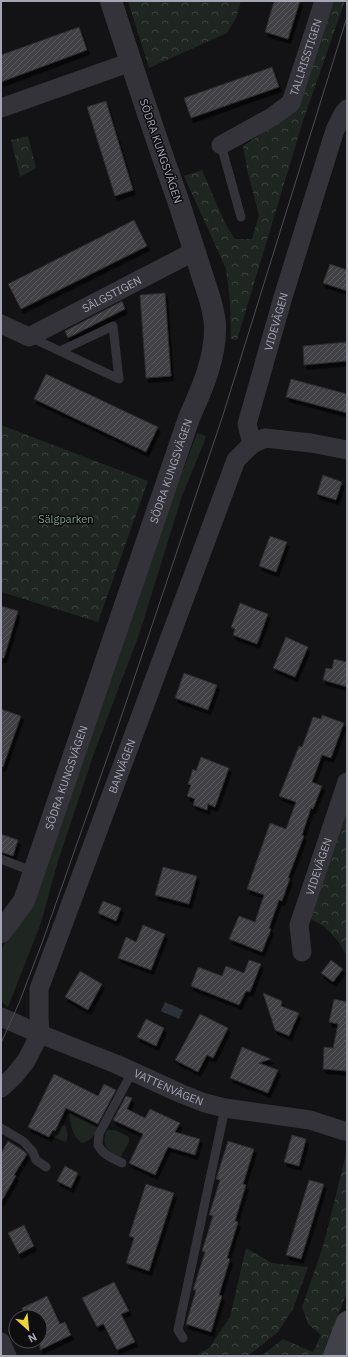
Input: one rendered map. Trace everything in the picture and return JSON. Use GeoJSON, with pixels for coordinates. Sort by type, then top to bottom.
{"type":"FeatureCollection","features":[{"type":"Feature","properties":{"kind":"main road"},"geometry":{"type":"LineString","coordinates":[[334,1356],[347,1322]]}},
{"type":"Feature","properties":{"kind":"street","name":"SÖDRA KUNGSVÄGEN"},"geometry":{"type":"LineString","coordinates":[[1,932],[24,901],[189,418],[201,392],[209,369],[214,345],[215,324],[211,303],[111,1]]}},
{"type":"Feature","properties":{"kind":"street","name":"TALLRISSTIGEN"},"geometry":{"type":"LineString","coordinates":[[221,145],[272,117],[291,103],[324,1]]}},
{"type":"Feature","properties":{"kind":"street"},"geometry":{"type":"LineString","coordinates":[[1,108],[131,62]]}},
{"type":"Feature","properties":{"kind":"street","name":"VIDEVÄGEN"},"geometry":{"type":"LineString","coordinates":[[252,444],[247,424],[283,297],[335,130],[347,109]]}},
{"type":"Feature","properties":{"kind":"street","name":"SÄLGSTIGEN"},"geometry":{"type":"LineString","coordinates":[[28,337],[195,251]]}},
{"type":"Feature","properties":{"kind":"street"},"geometry":{"type":"LineString","coordinates":[[1,324],[28,337]]}},
{"type":"Feature","properties":{"kind":"street"},"geometry":{"type":"LineString","coordinates":[[252,444],[265,438],[311,443],[347,450]]}},
{"type":"Feature","properties":{"kind":"street","name":"BANVÄGEN"},"geometry":{"type":"LineString","coordinates":[[40,1034],[39,989],[236,460],[252,444]]}},
{"type":"Feature","properties":{"kind":"street","name":"VIDEVÄGEN"},"geometry":{"type":"LineString","coordinates":[[302,952],[299,925],[347,782]]}},
{"type":"Feature","properties":{"kind":"street","name":"VATTENVÄGEN"},"geometry":{"type":"LineString","coordinates":[[1,1017],[182,1094],[225,1108],[310,1120],[344,1131]]}},
{"type":"Feature","properties":{"kind":"street"},"geometry":{"type":"LineString","coordinates":[[1,1088],[14,1076],[26,1061],[40,1034]]}},
{"type":"Feature","properties":{"kind":"street"},"geometry":{"type":"LineString","coordinates":[[1,1342],[7,1356]]}},
{"type":"Feature","properties":{"kind":"lane"},"geometry":{"type":"LineString","coordinates":[[221,145],[241,217]]}},
{"type":"Feature","properties":{"kind":"lane"},"geometry":{"type":"LineString","coordinates":[[28,337],[119,379],[114,326],[60,351]]}},
{"type":"Feature","properties":{"kind":"lane"},"geometry":{"type":"LineString","coordinates":[[1,859],[34,872]]}},
{"type":"Feature","properties":{"kind":"lane"},"geometry":{"type":"LineString","coordinates":[[122,1163],[101,1151],[98,1145],[99,1134],[132,1072]]}},
{"type":"Feature","properties":{"kind":"lane"},"geometry":{"type":"LineString","coordinates":[[183,1338],[178,1330],[225,1108]]}},
{"type":"Feature","properties":{"kind":"lane"},"geometry":{"type":"LineString","coordinates":[[1,1128],[23,1141],[33,1152],[36,1160],[46,1167]]}},
{"type":"Feature","properties":{"kind":"green space"},"geometry":{"type":"Polygon","coordinates":[[[128,1],[241,1],[236,18],[227,33],[149,68],[128,1]]]}},
{"type":"Feature","properties":{"kind":"green space"},"geometry":{"type":"Polygon","coordinates":[[[330,1],[345,1],[303,121],[237,340],[231,339],[230,301],[226,269],[184,176],[202,170],[225,223],[235,239],[252,239],[259,215],[248,173],[243,146],[294,112],[330,1]]]}},
{"type":"Feature","properties":{"kind":"green space"},"geometry":{"type":"Polygon","coordinates":[[[28,136],[36,168],[20,177],[11,140],[28,136]]]}},
{"type":"Feature","properties":{"kind":"green space","name":"Sälgparken"},"geometry":{"type":"Polygon","coordinates":[[[1,425],[148,481],[98,622],[1,592],[1,425]]]}},
{"type":"Feature","properties":{"kind":"green space"},"geometry":{"type":"Polygon","coordinates":[[[197,433],[206,436],[182,496],[140,632],[93,756],[58,861],[41,923],[8,1007],[1,1001],[1,950],[9,936],[197,433]]]}},
{"type":"Feature","properties":{"kind":"green space"},"geometry":{"type":"Polygon","coordinates":[[[347,811],[347,956],[338,941],[325,927],[311,919],[347,811]]]}},
{"type":"Feature","properties":{"kind":"green space"},"geometry":{"type":"Polygon","coordinates":[[[69,1113],[72,1113],[98,1126],[91,1139],[82,1143],[76,1137],[72,1130],[69,1113]]]}},
{"type":"Feature","properties":{"kind":"green space"},"geometry":{"type":"Polygon","coordinates":[[[63,1115],[64,1120],[61,1121],[62,1126],[65,1125],[68,1135],[66,1142],[51,1136],[53,1131],[56,1132],[63,1115]]]}},
{"type":"Feature","properties":{"kind":"green space"},"geometry":{"type":"Polygon","coordinates":[[[107,1130],[115,1130],[129,1137],[129,1142],[120,1158],[106,1147],[104,1140],[107,1130]]]}},
{"type":"Feature","properties":{"kind":"green space"},"geometry":{"type":"Polygon","coordinates":[[[347,1153],[347,1292],[322,1356],[261,1356],[283,1339],[313,1352],[321,1335],[308,1324],[302,1307],[324,1243],[347,1153]]]}},
{"type":"Feature","properties":{"kind":"green space"},"geometry":{"type":"Polygon","coordinates":[[[246,1248],[272,1263],[308,1267],[293,1309],[278,1332],[248,1356],[199,1356],[198,1354],[209,1348],[230,1317],[246,1248]]]}},
{"type":"Feature","properties":{"kind":"water"},"geometry":{"type":"Polygon","coordinates":[[[165,1002],[183,1010],[179,1019],[161,1011],[165,1002]]]}},
{"type":"Feature","properties":{"kind":"building"},"geometry":{"type":"Polygon","coordinates":[[[274,1],[300,1],[288,39],[265,32],[274,1]]]}},
{"type":"Feature","properties":{"kind":"building"},"geometry":{"type":"Polygon","coordinates":[[[79,27],[87,50],[1,82],[1,55],[79,27]]]}},
{"type":"Feature","properties":{"kind":"building"},"geometry":{"type":"Polygon","coordinates":[[[272,67],[279,87],[191,118],[184,98],[272,67]]]}},
{"type":"Feature","properties":{"kind":"building"},"geometry":{"type":"Polygon","coordinates":[[[106,101],[133,190],[115,196],[87,107],[106,101]]]}},
{"type":"Feature","properties":{"kind":"building"},"geometry":{"type":"Polygon","coordinates":[[[134,220],[147,246],[21,309],[8,284],[134,220]]]}},
{"type":"Feature","properties":{"kind":"building"},"geometry":{"type":"Polygon","coordinates":[[[330,264],[347,270],[347,291],[323,283],[330,264]]]}},
{"type":"Feature","properties":{"kind":"building"},"geometry":{"type":"Polygon","coordinates":[[[165,293],[171,376],[146,378],[140,295],[165,293]]]}},
{"type":"Feature","properties":{"kind":"building"},"geometry":{"type":"Polygon","coordinates":[[[122,301],[125,309],[68,338],[65,331],[122,301]]]}},
{"type":"Feature","properties":{"kind":"building"},"geometry":{"type":"Polygon","coordinates":[[[347,342],[347,361],[304,365],[303,346],[347,342]]]}},
{"type":"Feature","properties":{"kind":"building"},"geometry":{"type":"Polygon","coordinates":[[[46,374],[158,427],[146,452],[34,399],[46,374]]]}},
{"type":"Feature","properties":{"kind":"building"},"geometry":{"type":"Polygon","coordinates":[[[291,379],[347,394],[347,413],[286,397],[291,379]]]}},
{"type":"Feature","properties":{"kind":"building"},"geometry":{"type":"Polygon","coordinates":[[[323,475],[342,482],[336,500],[317,494],[323,475]]]}},
{"type":"Feature","properties":{"kind":"building"},"geometry":{"type":"Polygon","coordinates":[[[270,536],[287,542],[276,572],[259,566],[270,536]]]}},
{"type":"Feature","properties":{"kind":"building"},"geometry":{"type":"Polygon","coordinates":[[[240,603],[268,614],[257,644],[233,635],[235,629],[231,627],[240,603]]]}},
{"type":"Feature","properties":{"kind":"building"},"geometry":{"type":"Polygon","coordinates":[[[1,606],[18,611],[4,658],[1,658],[1,606]]]}},
{"type":"Feature","properties":{"kind":"building"},"geometry":{"type":"Polygon","coordinates":[[[286,637],[308,647],[295,677],[273,668],[286,637]]]}},
{"type":"Feature","properties":{"kind":"building"},"geometry":{"type":"Polygon","coordinates":[[[334,659],[347,662],[347,687],[323,680],[326,668],[332,669],[334,659]]]}},
{"type":"Feature","properties":{"kind":"building"},"geometry":{"type":"Polygon","coordinates":[[[184,673],[217,685],[208,710],[175,698],[184,673]]]}},
{"type":"Feature","properties":{"kind":"building"},"geometry":{"type":"Polygon","coordinates":[[[1,709],[21,716],[3,767],[1,767],[1,709]]]}},
{"type":"Feature","properties":{"kind":"building"},"geometry":{"type":"Polygon","coordinates":[[[322,715],[344,723],[331,758],[322,755],[312,782],[322,786],[313,809],[311,808],[302,835],[304,836],[288,878],[290,878],[282,901],[279,900],[269,928],[271,929],[262,952],[229,939],[239,916],[255,922],[264,895],[247,889],[270,823],[286,829],[296,802],[279,796],[299,746],[302,747],[313,717],[321,719],[322,715]]]}},
{"type":"Feature","properties":{"kind":"building"},"geometry":{"type":"Polygon","coordinates":[[[201,757],[229,768],[215,807],[208,804],[207,810],[193,805],[195,799],[187,796],[191,785],[188,784],[193,769],[196,771],[201,757]]]}},
{"type":"Feature","properties":{"kind":"building"},"geometry":{"type":"Polygon","coordinates":[[[1,834],[18,840],[13,856],[1,852],[1,834]]]}},
{"type":"Feature","properties":{"kind":"building"},"geometry":{"type":"Polygon","coordinates":[[[163,867],[197,876],[189,904],[155,895],[163,867]]]}},
{"type":"Feature","properties":{"kind":"building"},"geometry":{"type":"Polygon","coordinates":[[[103,901],[121,908],[116,921],[98,913],[103,901]]]}},
{"type":"Feature","properties":{"kind":"building"},"geometry":{"type":"Polygon","coordinates":[[[143,925],[165,934],[151,970],[118,958],[126,937],[136,942],[143,925]]]}},
{"type":"Feature","properties":{"kind":"building"},"geometry":{"type":"Polygon","coordinates":[[[249,960],[261,964],[250,992],[246,991],[239,1005],[191,986],[198,967],[222,976],[226,966],[244,973],[249,960]]]}},
{"type":"Feature","properties":{"kind":"building"},"geometry":{"type":"Polygon","coordinates":[[[331,960],[343,969],[333,982],[321,973],[331,960]]]}},
{"type":"Feature","properties":{"kind":"building"},"geometry":{"type":"Polygon","coordinates":[[[80,971],[102,984],[88,1010],[65,997],[80,971]]]}},
{"type":"Feature","properties":{"kind":"building"},"geometry":{"type":"Polygon","coordinates":[[[263,993],[282,1001],[281,1006],[299,1013],[289,1036],[275,1030],[263,993]]]}},
{"type":"Feature","properties":{"kind":"building"},"geometry":{"type":"Polygon","coordinates":[[[334,999],[347,1002],[347,1071],[323,1069],[324,1047],[333,1048],[338,1024],[329,1022],[334,999]]]}},
{"type":"Feature","properties":{"kind":"building"},"geometry":{"type":"Polygon","coordinates":[[[200,1014],[228,1028],[213,1058],[207,1055],[198,1072],[175,1060],[200,1014]]]}},
{"type":"Feature","properties":{"kind":"building"},"geometry":{"type":"Polygon","coordinates":[[[146,1019],[164,1028],[156,1046],[137,1037],[146,1019]]]}},
{"type":"Feature","properties":{"kind":"building"},"geometry":{"type":"Polygon","coordinates":[[[242,1047],[271,1059],[259,1063],[278,1070],[268,1093],[230,1078],[242,1047]]]}},
{"type":"Feature","properties":{"kind":"building"},"geometry":{"type":"Polygon","coordinates":[[[54,1074],[98,1096],[104,1084],[116,1090],[98,1124],[66,1108],[55,1131],[53,1130],[49,1137],[28,1127],[54,1074]]]}},
{"type":"Feature","properties":{"kind":"building"},"geometry":{"type":"Polygon","coordinates":[[[126,1096],[132,1098],[127,1109],[145,1118],[150,1109],[180,1123],[175,1132],[200,1139],[195,1155],[168,1147],[155,1175],[129,1163],[143,1134],[113,1120],[126,1096]]]}},
{"type":"Feature","properties":{"kind":"building"},"geometry":{"type":"Polygon","coordinates":[[[292,1135],[306,1139],[299,1166],[284,1162],[292,1135]]]}},
{"type":"Feature","properties":{"kind":"building"},"geometry":{"type":"Polygon","coordinates":[[[8,1141],[27,1154],[14,1175],[16,1176],[1,1202],[1,1153],[8,1141]]]}},
{"type":"Feature","properties":{"kind":"building"},"geometry":{"type":"Polygon","coordinates":[[[228,1141],[254,1149],[243,1184],[246,1185],[235,1221],[238,1222],[227,1258],[230,1259],[219,1295],[222,1296],[211,1332],[186,1324],[196,1290],[193,1290],[205,1252],[202,1251],[213,1216],[209,1215],[220,1180],[216,1179],[228,1141]]]}},
{"type":"Feature","properties":{"kind":"building"},"geometry":{"type":"Polygon","coordinates":[[[65,1166],[78,1173],[71,1188],[57,1181],[65,1166]]]}},
{"type":"Feature","properties":{"kind":"building"},"geometry":{"type":"Polygon","coordinates":[[[309,1180],[324,1184],[301,1259],[286,1255],[309,1180]]]}},
{"type":"Feature","properties":{"kind":"building"},"geometry":{"type":"Polygon","coordinates":[[[146,1184],[174,1193],[149,1271],[126,1263],[134,1238],[129,1236],[146,1184]]]}},
{"type":"Feature","properties":{"kind":"building"},"geometry":{"type":"Polygon","coordinates":[[[24,1225],[34,1246],[19,1254],[8,1233],[24,1225]]]}},
{"type":"Feature","properties":{"kind":"building"},"geometry":{"type":"Polygon","coordinates":[[[114,1282],[129,1311],[121,1314],[135,1342],[117,1350],[104,1325],[103,1324],[97,1327],[82,1298],[114,1282]]]}},
{"type":"Feature","properties":{"kind":"building"},"geometry":{"type":"Polygon","coordinates":[[[47,1296],[60,1324],[65,1322],[71,1335],[48,1346],[48,1309],[22,1308],[47,1296]]]}},
{"type":"Feature","properties":{"kind":"tram line"},"geometry":{"type":"LineString","coordinates":[[1,1043],[19,1003],[42,943],[111,747],[223,415],[347,17]]}}]}
